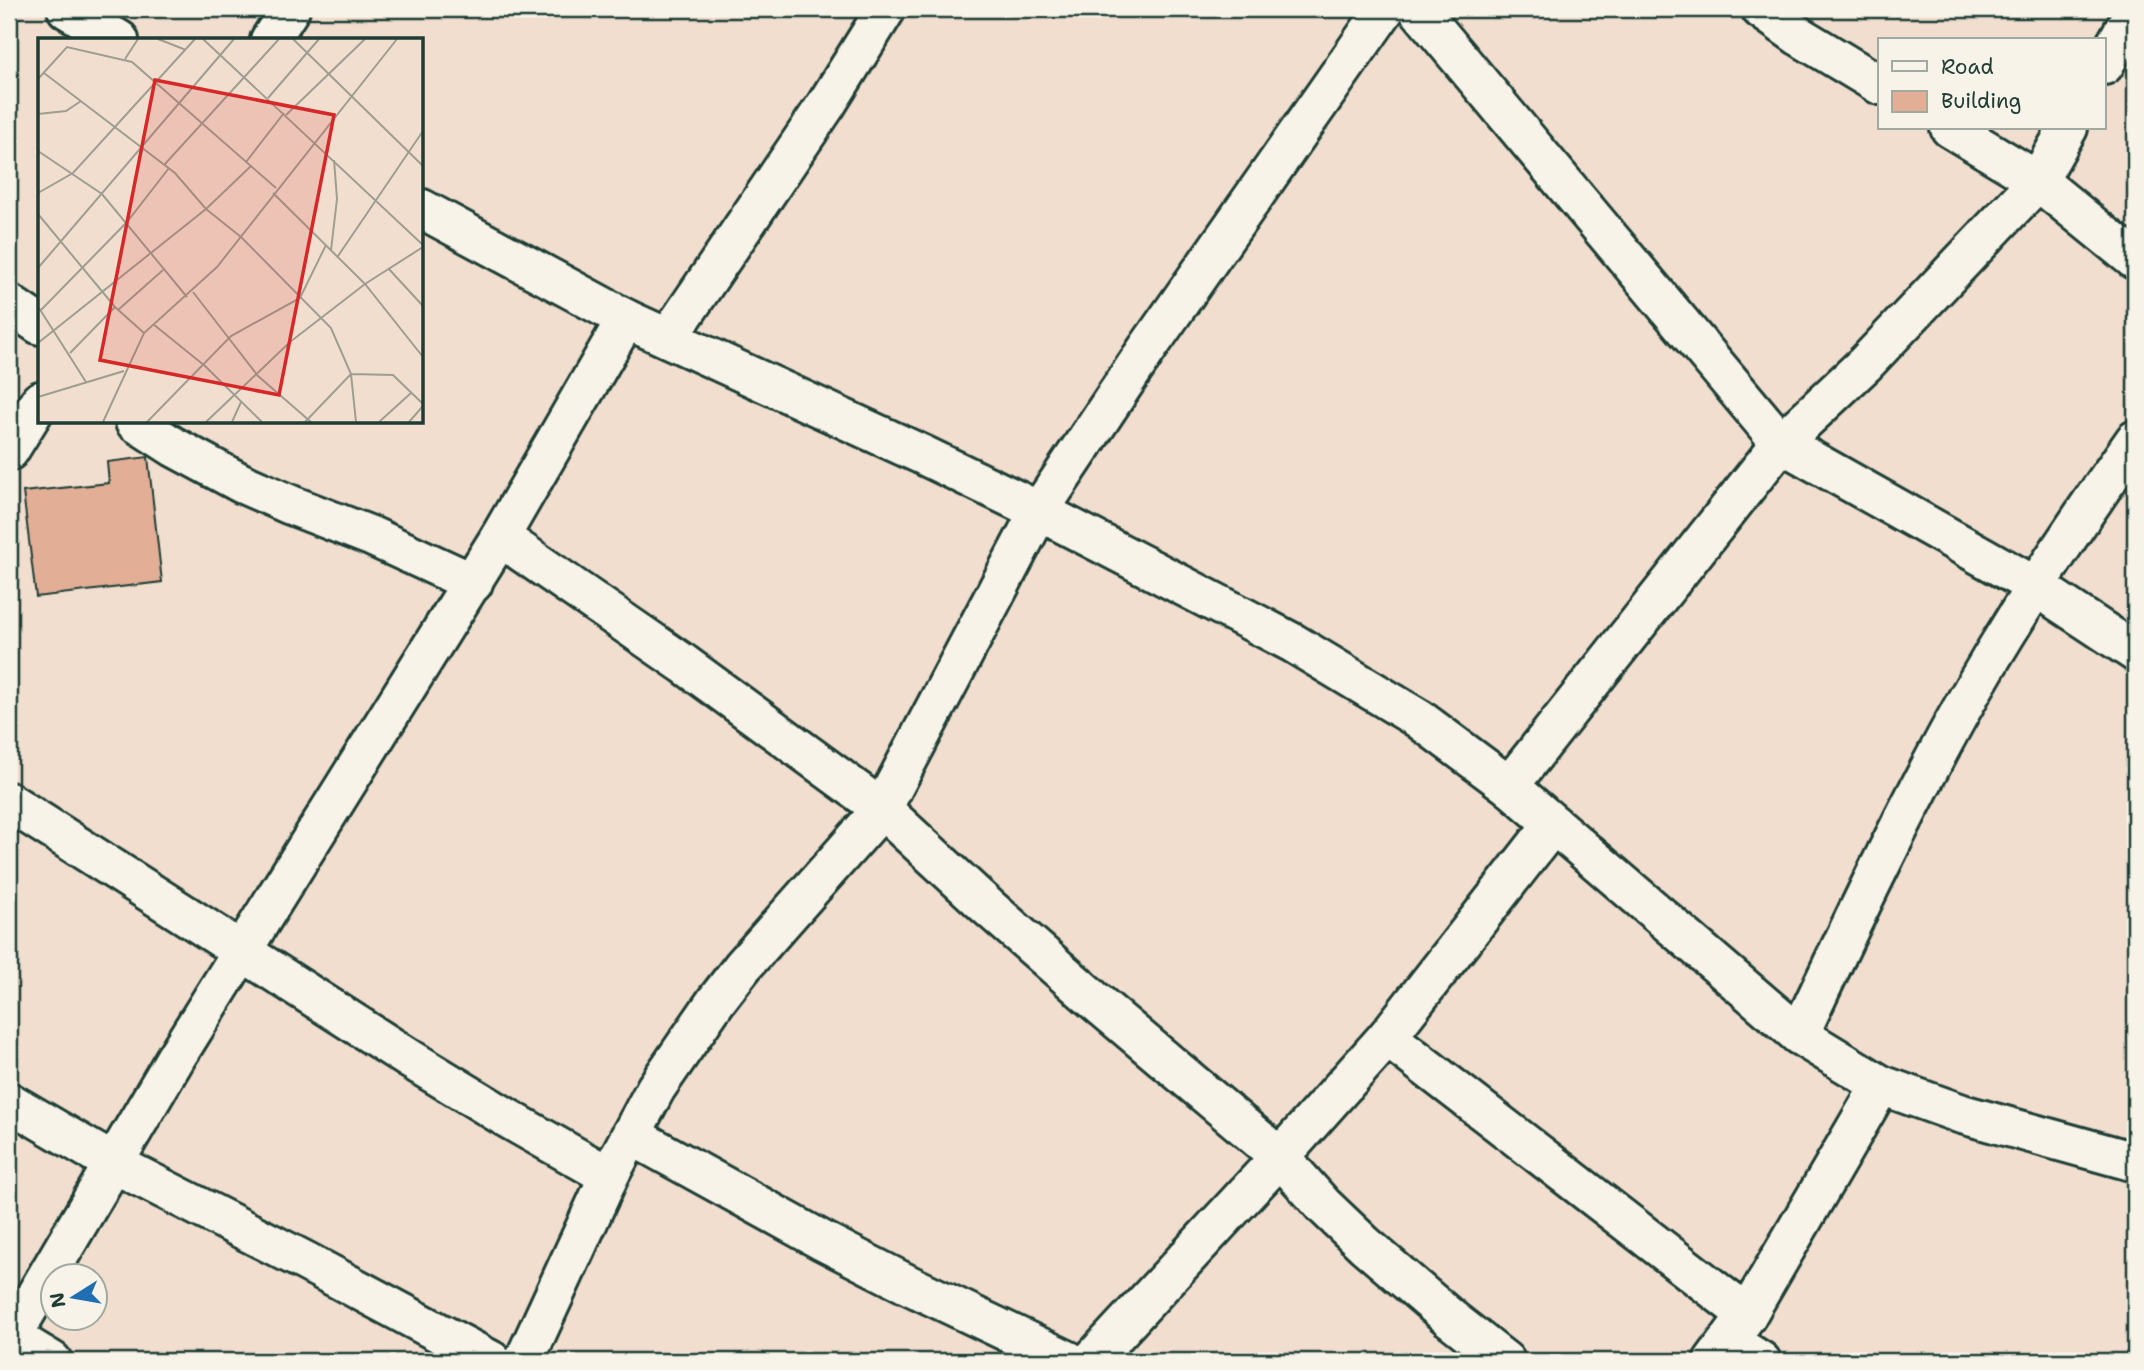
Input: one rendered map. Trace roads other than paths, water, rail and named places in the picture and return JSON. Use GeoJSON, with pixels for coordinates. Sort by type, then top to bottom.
{"type":"FeatureCollection","features":[{"type":"Feature","properties":{"kind":"street"},"geometry":{"type":"LineString","coordinates":[[67,9],[116,38]]}},
{"type":"Feature","properties":{"kind":"street"},"geometry":{"type":"LineString","coordinates":[[271,38],[290,9]]}},
{"type":"Feature","properties":{"kind":"street"},"geometry":{"type":"LineString","coordinates":[[668,338],[826,105],[886,9]]}},
{"type":"Feature","properties":{"kind":"street"},"geometry":{"type":"LineString","coordinates":[[524,1361],[610,1175],[656,1088],[743,966],[882,809],[1039,511],[1147,349],[1385,9]]}},
{"type":"Feature","properties":{"kind":"street"},"geometry":{"type":"LineString","coordinates":[[1418,9],[1781,443],[2035,586],[2135,652]]}},
{"type":"Feature","properties":{"kind":"street"},"geometry":{"type":"LineString","coordinates":[[1761,9],[1799,36],[1878,84]]}},
{"type":"Feature","properties":{"kind":"street"},"geometry":{"type":"LineString","coordinates":[[2106,61],[2135,10]]}},
{"type":"Feature","properties":{"kind":"street"},"geometry":{"type":"LineString","coordinates":[[1953,130],[2038,181],[2135,260]]}},
{"type":"Feature","properties":{"kind":"street"},"geometry":{"type":"LineString","coordinates":[[1508,786],[1781,443],[1865,364],[2038,181],[2067,130]]}},
{"type":"Feature","properties":{"kind":"street"},"geometry":{"type":"LineString","coordinates":[[424,210],[626,319],[1039,511],[1293,643],[1419,719],[1508,786],[1799,1035],[1881,1085],[1962,1114],[2135,1162]]}},
{"type":"Feature","properties":{"kind":"street"},"geometry":{"type":"LineString","coordinates":[[9,304],[38,324]]}},
{"type":"Feature","properties":{"kind":"street"},"geometry":{"type":"LineString","coordinates":[[52,1361],[10,1337],[241,952],[473,583],[626,319]]}},
{"type":"Feature","properties":{"kind":"street"},"geometry":{"type":"LineString","coordinates":[[9,451],[38,404]]}},
{"type":"Feature","properties":{"kind":"street"},"geometry":{"type":"LineString","coordinates":[[138,424],[174,447],[241,483],[371,536],[473,583]]}},
{"type":"Feature","properties":{"kind":"street"},"geometry":{"type":"LineString","coordinates":[[1799,1035],[1900,825],[1956,720],[2035,586],[2135,440]]}},
{"type":"Feature","properties":{"kind":"street"},"geometry":{"type":"LineString","coordinates":[[500,537],[664,650],[882,809],[1094,1000],[1280,1157],[1323,1205],[1365,1245],[1505,1361]]}},
{"type":"Feature","properties":{"kind":"street"},"geometry":{"type":"LineString","coordinates":[[9,802],[496,1112],[610,1175]]}},
{"type":"Feature","properties":{"kind":"street"},"geometry":{"type":"LineString","coordinates":[[1091,1361],[1387,1037],[1553,824]]}},
{"type":"Feature","properties":{"kind":"street"},"geometry":{"type":"LineString","coordinates":[[1387,1037],[1729,1339],[1761,1361]]}},
{"type":"Feature","properties":{"kind":"street"},"geometry":{"type":"LineString","coordinates":[[1729,1339],[1881,1085]]}},
{"type":"Feature","properties":{"kind":"street"},"geometry":{"type":"LineString","coordinates":[[9,1102],[113,1163],[492,1361]]}},
{"type":"Feature","properties":{"kind":"street"},"geometry":{"type":"LineString","coordinates":[[631,1135],[823,1241],[1069,1361]]}}]}
